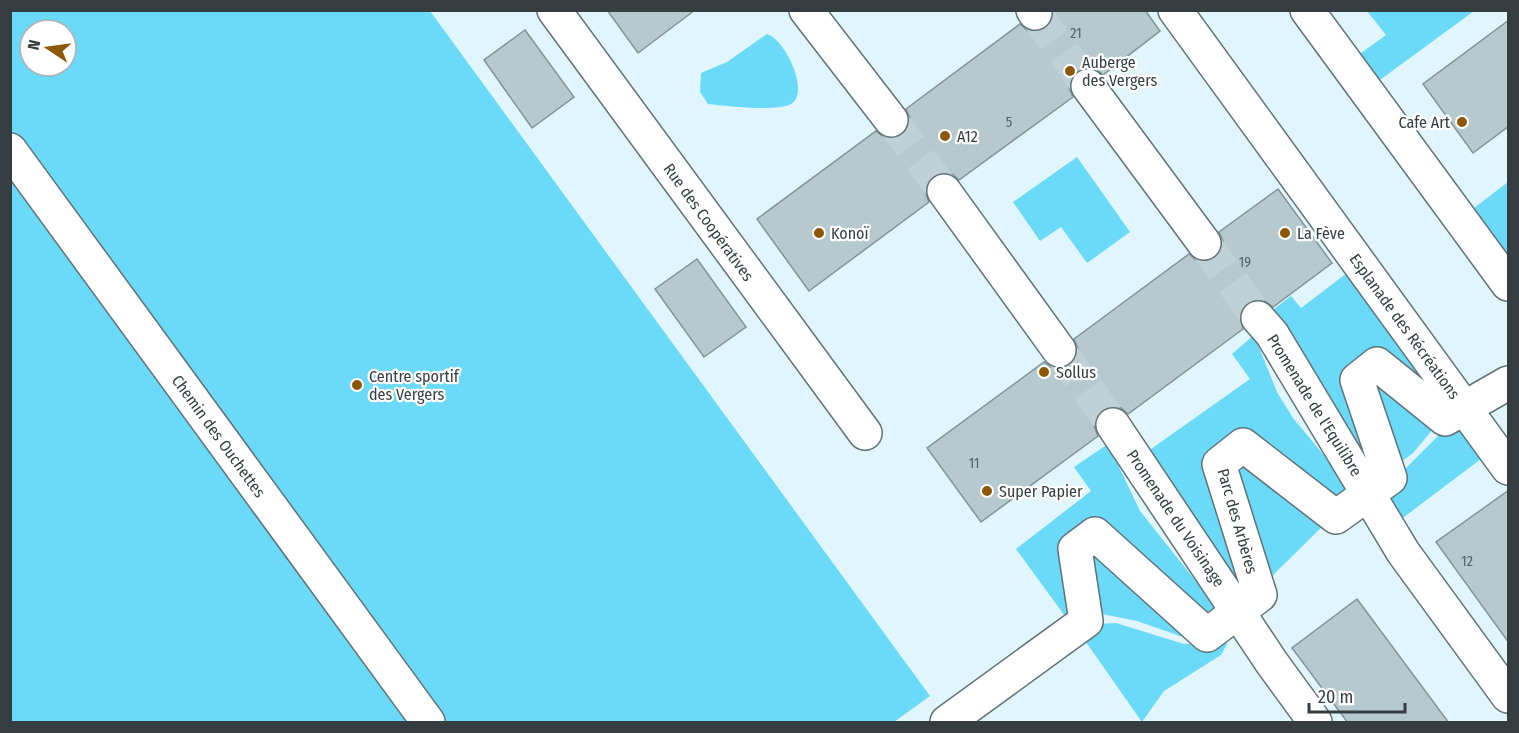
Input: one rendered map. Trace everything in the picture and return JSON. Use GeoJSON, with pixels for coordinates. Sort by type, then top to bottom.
{"type":"FeatureCollection","features":[{"type":"Feature","properties":{"kind":"street","name":"Rue des Coopératives"},"geometry":{"type":"LineString","coordinates":[[554,10],[865,433]]}},
{"type":"Feature","properties":{"kind":"street"},"geometry":{"type":"LineString","coordinates":[[806,10],[891,120]]}},
{"type":"Feature","properties":{"kind":"street","name":"Esplanade des Récréations"},"geometry":{"type":"LineString","coordinates":[[1175,10],[1509,468]]}},
{"type":"Feature","properties":{"kind":"street"},"geometry":{"type":"LineString","coordinates":[[1307,10],[1509,284]]}},
{"type":"Feature","properties":{"kind":"street"},"geometry":{"type":"LineString","coordinates":[[1088,86],[1204,243]]}},
{"type":"Feature","properties":{"kind":"street","name":"Chemin des Ouchettes"},"geometry":{"type":"LineString","coordinates":[[10,150],[428,723]]}},
{"type":"Feature","properties":{"kind":"street"},"geometry":{"type":"LineString","coordinates":[[944,191],[1059,350]]}},
{"type":"Feature","properties":{"kind":"street","name":"Promenade de l'Equilibre"},"geometry":{"type":"LineString","coordinates":[[1258,318],[1272,334],[1403,552],[1509,696]]}},
{"type":"Feature","properties":{"kind":"street","name":"Parc des Arbères"},"geometry":{"type":"LineString","coordinates":[[967,717],[1086,621],[1076,549],[1095,534],[1207,635],[1260,595],[1219,464],[1244,445],[1336,517],[1390,478],[1357,380],[1377,364],[1445,419],[1509,383]]}},
{"type":"Feature","properties":{"kind":"street","name":"Promenade du Voisinage"},"geometry":{"type":"LineString","coordinates":[[1113,425],[1239,610],[1272,663],[1315,723]]}},
{"type":"Feature","properties":{"kind":"shaded area","name":"Centre sportif des Vergers"},"geometry":{"type":"Polygon","coordinates":[[[10,11],[430,11],[930,696],[894,722],[11,722],[10,11]]]}},
{"type":"Feature","properties":{"kind":"shaded area"},"geometry":{"type":"Polygon","coordinates":[[[1367,11],[1474,11],[1373,85],[1360,69],[1361,53],[1386,35],[1367,11]]]}},
{"type":"Feature","properties":{"kind":"shaded area"},"geometry":{"type":"Polygon","coordinates":[[[767,34],[781,45],[793,66],[798,89],[796,98],[791,104],[774,108],[751,108],[708,104],[700,92],[701,73],[727,62],[767,34]]]}},
{"type":"Feature","properties":{"kind":"shaded area"},"geometry":{"type":"Polygon","coordinates":[[[1077,157],[1130,232],[1087,263],[1061,227],[1040,241],[1013,202],[1077,157]]]}},
{"type":"Feature","properties":{"kind":"shaded area"},"geometry":{"type":"Polygon","coordinates":[[[1508,182],[1508,271],[1470,218],[1474,208],[1508,182]]]}},
{"type":"Feature","properties":{"kind":"shaded area"},"geometry":{"type":"Polygon","coordinates":[[[1347,273],[1376,314],[1454,405],[1381,354],[1350,377],[1371,482],[1266,315],[1291,296],[1301,308],[1347,273]]]}},
{"type":"Feature","properties":{"kind":"shaded area"},"geometry":{"type":"Polygon","coordinates":[[[1254,335],[1277,392],[1293,418],[1356,494],[1337,509],[1246,436],[1210,461],[1252,592],[1240,600],[1144,454],[1250,379],[1232,354],[1254,335]]]}},
{"type":"Feature","properties":{"kind":"shaded area"},"geometry":{"type":"Polygon","coordinates":[[[1379,373],[1438,423],[1413,453],[1396,466],[1367,383],[1379,373]]]}},
{"type":"Feature","properties":{"kind":"shaded area"},"geometry":{"type":"Polygon","coordinates":[[[1464,419],[1489,453],[1396,523],[1379,495],[1443,431],[1464,419]]]}},
{"type":"Feature","properties":{"kind":"shaded area"},"geometry":{"type":"Polygon","coordinates":[[[1108,444],[1140,511],[1222,614],[1207,624],[1097,525],[1070,623],[1016,549],[1091,491],[1074,467],[1108,444]]]}},
{"type":"Feature","properties":{"kind":"shaded area"},"geometry":{"type":"Polygon","coordinates":[[[1245,454],[1328,521],[1264,584],[1228,468],[1245,454]]]}},
{"type":"Feature","properties":{"kind":"shaded area"},"geometry":{"type":"Polygon","coordinates":[[[1096,544],[1196,638],[1180,636],[1137,621],[1092,612],[1084,553],[1096,544]]]}},
{"type":"Feature","properties":{"kind":"shaded area"},"geometry":{"type":"Polygon","coordinates":[[[1116,623],[1184,644],[1204,643],[1223,631],[1227,644],[1221,655],[1164,691],[1142,722],[1081,635],[1096,624],[1116,623]]]}},
{"type":"Feature","properties":{"kind":"building"},"geometry":{"type":"Polygon","coordinates":[[[607,10],[695,10],[638,53],[607,10]]]}},
{"type":"Feature","properties":{"kind":"building","name":"A12"},"geometry":{"type":"Polygon","coordinates":[[[1053,10],[1145,10],[1160,31],[1103,75],[1096,69],[1086,67],[1076,71],[1069,88],[1073,97],[959,180],[952,174],[943,172],[933,176],[925,192],[929,202],[809,291],[757,219],[876,131],[884,137],[893,139],[902,135],[908,127],[910,118],[906,109],[1020,24],[1027,30],[1036,32],[1046,28],[1052,21],[1053,10]]]}},
{"type":"Feature","properties":{"kind":"building"},"geometry":{"type":"Polygon","coordinates":[[[1509,20],[1509,126],[1473,153],[1423,84],[1509,20]]]}},
{"type":"Feature","properties":{"kind":"building"},"geometry":{"type":"Polygon","coordinates":[[[525,30],[574,97],[532,128],[484,60],[525,30]]]}},
{"type":"Feature","properties":{"kind":"building"},"geometry":{"type":"Polygon","coordinates":[[[1278,189],[1332,263],[1273,307],[1263,300],[1254,300],[1246,304],[1240,313],[1243,329],[1128,414],[1121,408],[1112,406],[1102,410],[1096,417],[1094,426],[1098,436],[981,522],[927,448],[1044,362],[1060,369],[1070,365],[1078,349],[1074,339],[1189,254],[1196,260],[1206,262],[1216,258],[1223,241],[1219,232],[1278,189]]]}},
{"type":"Feature","properties":{"kind":"building"},"geometry":{"type":"Polygon","coordinates":[[[697,259],[746,327],[704,357],[655,289],[697,259]]]}},
{"type":"Feature","properties":{"kind":"building"},"geometry":{"type":"Polygon","coordinates":[[[1509,490],[1509,643],[1436,542],[1509,490]]]}},
{"type":"Feature","properties":{"kind":"building"},"geometry":{"type":"Polygon","coordinates":[[[1357,599],[1449,723],[1348,723],[1292,648],[1357,599]]]}},
{"type":"Feature","properties":{"kind":"tunnel"},"geometry":{"type":"LineString","coordinates":[[1035,13],[1088,86]]}},
{"type":"Feature","properties":{"kind":"tunnel"},"geometry":{"type":"LineString","coordinates":[[891,120],[944,191]]}},
{"type":"Feature","properties":{"kind":"tunnel"},"geometry":{"type":"LineString","coordinates":[[1204,243],[1258,318]]}},
{"type":"Feature","properties":{"kind":"tunnel"},"geometry":{"type":"LineString","coordinates":[[1059,350],[1113,425]]}},
{"type":"Feature","properties":{"kind":"place","name":"Auberge des Vergers"},"geometry":{"type":"Point","coordinates":[1070,71]}},
{"type":"Feature","properties":{"kind":"place","name":"Cafe Art"},"geometry":{"type":"Point","coordinates":[1462,122]}},
{"type":"Feature","properties":{"kind":"place","name":"A12"},"geometry":{"type":"Point","coordinates":[945,136]}},
{"type":"Feature","properties":{"kind":"place","name":"Konoï"},"geometry":{"type":"Point","coordinates":[819,233]}},
{"type":"Feature","properties":{"kind":"place","name":"La Fève"},"geometry":{"type":"Point","coordinates":[1285,233]}},
{"type":"Feature","properties":{"kind":"place","name":"Sollus"},"geometry":{"type":"Point","coordinates":[1044,372]}},
{"type":"Feature","properties":{"kind":"place","name":"Centre sportif des Vergers"},"geometry":{"type":"Point","coordinates":[357,385]}},
{"type":"Feature","properties":{"kind":"place","name":"Super Papier"},"geometry":{"type":"Point","coordinates":[987,491]}}]}
